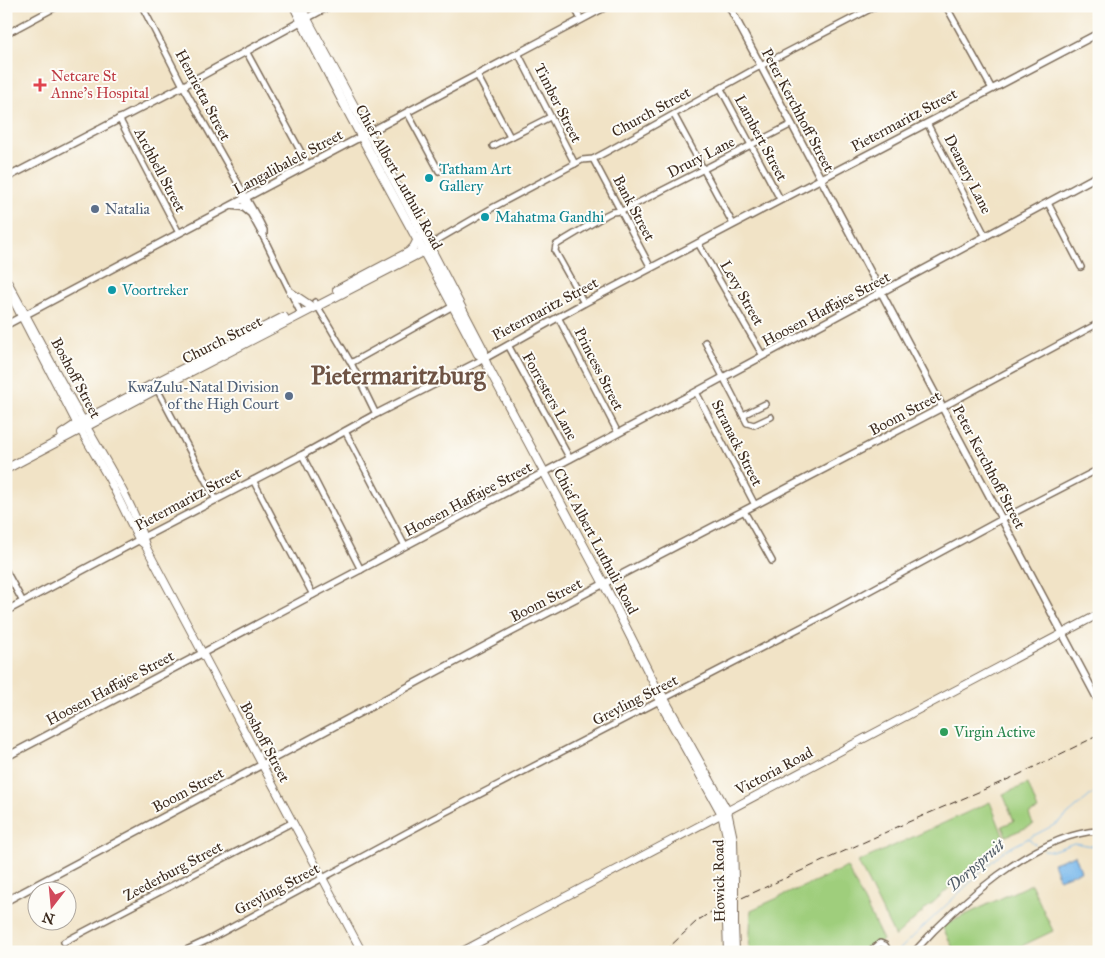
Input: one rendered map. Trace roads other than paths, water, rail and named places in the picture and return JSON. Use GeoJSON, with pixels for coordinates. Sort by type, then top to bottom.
{"type":"FeatureCollection","features":[{"type":"Feature","properties":{"kind":"main road","name":"Chief Albert Luthuli Road"},"geometry":{"type":"LineString","coordinates":[[294,6],[304,20],[418,239],[427,246],[453,306],[478,354],[484,358]]}},
{"type":"Feature","properties":{"kind":"main road","name":"Chief Albert Luthuli Road"},"geometry":{"type":"LineString","coordinates":[[300,6],[304,20]]}},
{"type":"Feature","properties":{"kind":"main road","name":"Chief Albert Luthuli Road"},"geometry":{"type":"LineString","coordinates":[[365,135],[484,351],[484,358],[516,422],[545,472],[662,700],[724,813]]}},
{"type":"Feature","properties":{"kind":"main road","name":"Church Street"},"geometry":{"type":"LineString","coordinates":[[6,469],[82,425],[157,389],[409,252],[418,239]]}},
{"type":"Feature","properties":{"kind":"main road","name":"Church Street"},"geometry":{"type":"LineString","coordinates":[[314,304],[427,246]]}},
{"type":"Feature","properties":{"kind":"main road","name":"Boshoff Street"},"geometry":{"type":"LineString","coordinates":[[6,279],[82,425],[127,498],[142,539],[362,952]]}},
{"type":"Feature","properties":{"kind":"main road","name":"Boshoff Street"},"geometry":{"type":"LineString","coordinates":[[6,287],[24,316]]}},
{"type":"Feature","properties":{"kind":"main road"},"geometry":{"type":"LineString","coordinates":[[291,293],[314,304]]}},
{"type":"Feature","properties":{"kind":"main road","name":"Church Street"},"geometry":{"type":"LineString","coordinates":[[6,464],[300,312]]}},
{"type":"Feature","properties":{"kind":"main road","name":"Victoria Road"},"geometry":{"type":"LineString","coordinates":[[461,952],[1099,614]]}},
{"type":"Feature","properties":{"kind":"main road","name":"Howick Road"},"geometry":{"type":"LineString","coordinates":[[724,813],[734,839],[728,952]]}},
{"type":"Feature","properties":{"kind":"main road","name":"Howick Road"},"geometry":{"type":"LineString","coordinates":[[730,924],[735,952]]}},
{"type":"Feature","properties":{"kind":"street"},"geometry":{"type":"LineString","coordinates":[[6,34],[58,6]]}},
{"type":"Feature","properties":{"kind":"street","name":"Henrietta Street"},"geometry":{"type":"LineString","coordinates":[[142,6],[183,86],[244,198],[264,230],[264,238]]}},
{"type":"Feature","properties":{"kind":"street"},"geometry":{"type":"LineString","coordinates":[[6,178],[183,86],[329,6]]}},
{"type":"Feature","properties":{"kind":"street"},"geometry":{"type":"LineString","coordinates":[[574,6],[581,20]]}},
{"type":"Feature","properties":{"kind":"street","name":"Langalibalele Street"},"geometry":{"type":"LineString","coordinates":[[6,325],[607,6]]}},
{"type":"Feature","properties":{"kind":"street","name":"Peter Kerchhoff Street"},"geometry":{"type":"LineString","coordinates":[[729,6],[1099,702]]}},
{"type":"Feature","properties":{"kind":"street","name":"Church Street"},"geometry":{"type":"LineString","coordinates":[[427,246],[494,207],[582,160],[593,159],[761,66],[876,6]]}},
{"type":"Feature","properties":{"kind":"street"},"geometry":{"type":"LineString","coordinates":[[946,6],[992,89]]}},
{"type":"Feature","properties":{"kind":"street","name":"Pietermaritz Street"},"geometry":{"type":"LineString","coordinates":[[6,611],[780,199],[1099,33]]}},
{"type":"Feature","properties":{"kind":"street"},"geometry":{"type":"LineString","coordinates":[[246,51],[308,165]]}},
{"type":"Feature","properties":{"kind":"street","name":"Timber Street"},"geometry":{"type":"LineString","coordinates":[[518,53],[575,164]]}},
{"type":"Feature","properties":{"kind":"street"},"geometry":{"type":"LineString","coordinates":[[477,75],[510,137]]}},
{"type":"Feature","properties":{"kind":"street","name":"Lambert Street"},"geometry":{"type":"LineString","coordinates":[[721,89],[780,199]]}},
{"type":"Feature","properties":{"kind":"street"},"geometry":{"type":"LineString","coordinates":[[407,112],[439,171]]}},
{"type":"Feature","properties":{"kind":"street"},"geometry":{"type":"LineString","coordinates":[[674,115],[734,224]]}},
{"type":"Feature","properties":{"kind":"street"},"geometry":{"type":"LineString","coordinates":[[493,146],[550,117]]}},
{"type":"Feature","properties":{"kind":"street","name":"Archbell Street"},"geometry":{"type":"LineString","coordinates":[[119,118],[180,233]]}},
{"type":"Feature","properties":{"kind":"street","name":"Deanery Lane"},"geometry":{"type":"LineString","coordinates":[[927,123],[986,237]]}},
{"type":"Feature","properties":{"kind":"street","name":"Drury Lane"},"geometry":{"type":"LineString","coordinates":[[584,303],[555,251],[555,246],[606,215],[622,211],[792,124]]}},
{"type":"Feature","properties":{"kind":"street","name":"Bank Street"},"geometry":{"type":"LineString","coordinates":[[593,159],[652,268]]}},
{"type":"Feature","properties":{"kind":"street","name":"Hoosen Haffajee Street"},"geometry":{"type":"LineString","coordinates":[[6,757],[882,293],[1099,175]]}},
{"type":"Feature","properties":{"kind":"street","name":"Henrietta Street"},"geometry":{"type":"LineString","coordinates":[[244,198],[249,212],[264,238],[300,312]]}},
{"type":"Feature","properties":{"kind":"street"},"geometry":{"type":"LineString","coordinates":[[1048,203],[1081,267]]}},
{"type":"Feature","properties":{"kind":"street"},"geometry":{"type":"LineString","coordinates":[[233,206],[243,207],[249,212]]}},
{"type":"Feature","properties":{"kind":"street","name":"Levy Street"},"geometry":{"type":"LineString","coordinates":[[698,243],[763,356]]}},
{"type":"Feature","properties":{"kind":"street"},"geometry":{"type":"LineString","coordinates":[[314,304],[351,363],[376,414]]}},
{"type":"Feature","properties":{"kind":"street"},"geometry":{"type":"LineString","coordinates":[[351,363],[453,306]]}},
{"type":"Feature","properties":{"kind":"street","name":"Princess Street"},"geometry":{"type":"LineString","coordinates":[[558,317],[618,433]]}},
{"type":"Feature","properties":{"kind":"street","name":"Boom Street"},"geometry":{"type":"LineString","coordinates":[[6,901],[1099,323]]}},
{"type":"Feature","properties":{"kind":"street"},"geometry":{"type":"LineString","coordinates":[[705,342],[747,423],[754,425],[771,417]]}},
{"type":"Feature","properties":{"kind":"street","name":"Forresters Lane"},"geometry":{"type":"LineString","coordinates":[[508,345],[570,459]]}},
{"type":"Feature","properties":{"kind":"street"},"geometry":{"type":"LineString","coordinates":[[157,389],[216,500]]}},
{"type":"Feature","properties":{"kind":"street","name":"Stranack Street"},"geometry":{"type":"LineString","coordinates":[[696,392],[755,506]]}},
{"type":"Feature","properties":{"kind":"street"},"geometry":{"type":"LineString","coordinates":[[743,415],[765,404]]}},
{"type":"Feature","properties":{"kind":"street"},"geometry":{"type":"LineString","coordinates":[[344,432],[405,546]]}},
{"type":"Feature","properties":{"kind":"street"},"geometry":{"type":"LineString","coordinates":[[302,455],[361,570]]}},
{"type":"Feature","properties":{"kind":"street","name":"Greyling Street"},"geometry":{"type":"LineString","coordinates":[[182,952],[210,939],[440,815],[823,616],[1099,469]]}},
{"type":"Feature","properties":{"kind":"street"},"geometry":{"type":"LineString","coordinates":[[253,480],[313,595]]}},
{"type":"Feature","properties":{"kind":"street"},"geometry":{"type":"LineString","coordinates":[[744,511],[772,561]]}},
{"type":"Feature","properties":{"kind":"street"},"geometry":{"type":"LineString","coordinates":[[6,571],[23,602]]}},
{"type":"Feature","properties":{"kind":"street","name":"Zeederburg Street"},"geometry":{"type":"LineString","coordinates":[[64,942],[293,822]]}},
{"type":"Feature","properties":{"kind":"street"},"geometry":{"type":"LineString","coordinates":[[914,952],[926,938],[981,888],[1028,855],[1071,836],[1099,831]]}},
{"type":"Feature","properties":{"kind":"street"},"geometry":{"type":"LineString","coordinates":[[870,952],[880,943],[885,945],[889,952]]}},
{"type":"Feature","properties":{"kind":"water"},"geometry":{"type":"Polygon","coordinates":[[[1075,855],[1081,871],[1059,879],[1053,863],[1075,855]]]}},
{"type":"Feature","properties":{"kind":"waterway","name":"Dorpspruit"},"geometry":{"type":"LineString","coordinates":[[897,952],[1002,852],[1058,823],[1099,788]]}},
{"type":"Feature","properties":{"kind":"waterway","name":"Dorpspruit"},"geometry":{"type":"LineString","coordinates":[[1028,838],[1035,844]]}},
{"type":"Feature","properties":{"kind":"waterway"},"geometry":{"type":"LineString","coordinates":[[1044,850],[1052,851],[1074,843],[1099,847]]}},
{"type":"Feature","properties":{"kind":"railway"},"geometry":{"type":"LineString","coordinates":[[664,952],[697,921],[711,912],[906,823],[1018,775],[1099,735]]}},
{"type":"Feature","properties":{"kind":"place","name":"Netcare St Anne's Hospital"},"geometry":{"type":"Point","coordinates":[40,85]}},
{"type":"Feature","properties":{"kind":"place","name":"Tatham Art Gallery"},"geometry":{"type":"Point","coordinates":[429,178]}},
{"type":"Feature","properties":{"kind":"place","name":"Natalia"},"geometry":{"type":"Point","coordinates":[95,209]}},
{"type":"Feature","properties":{"kind":"place","name":"Mahatma Gandhi"},"geometry":{"type":"Point","coordinates":[485,217]}},
{"type":"Feature","properties":{"kind":"place","name":"Voortreker"},"geometry":{"type":"Point","coordinates":[112,290]}},
{"type":"Feature","properties":{"kind":"place","name":"KwaZulu-Natal Division of the High Court"},"geometry":{"type":"Point","coordinates":[289,396]}},
{"type":"Feature","properties":{"kind":"place","name":"Virgin Active"},"geometry":{"type":"Point","coordinates":[944,732]}},
{"type":"Feature","properties":{"kind":"district","name":"Pietermaritzburg"},"geometry":{"type":"Point","coordinates":[398,375]}}]}
